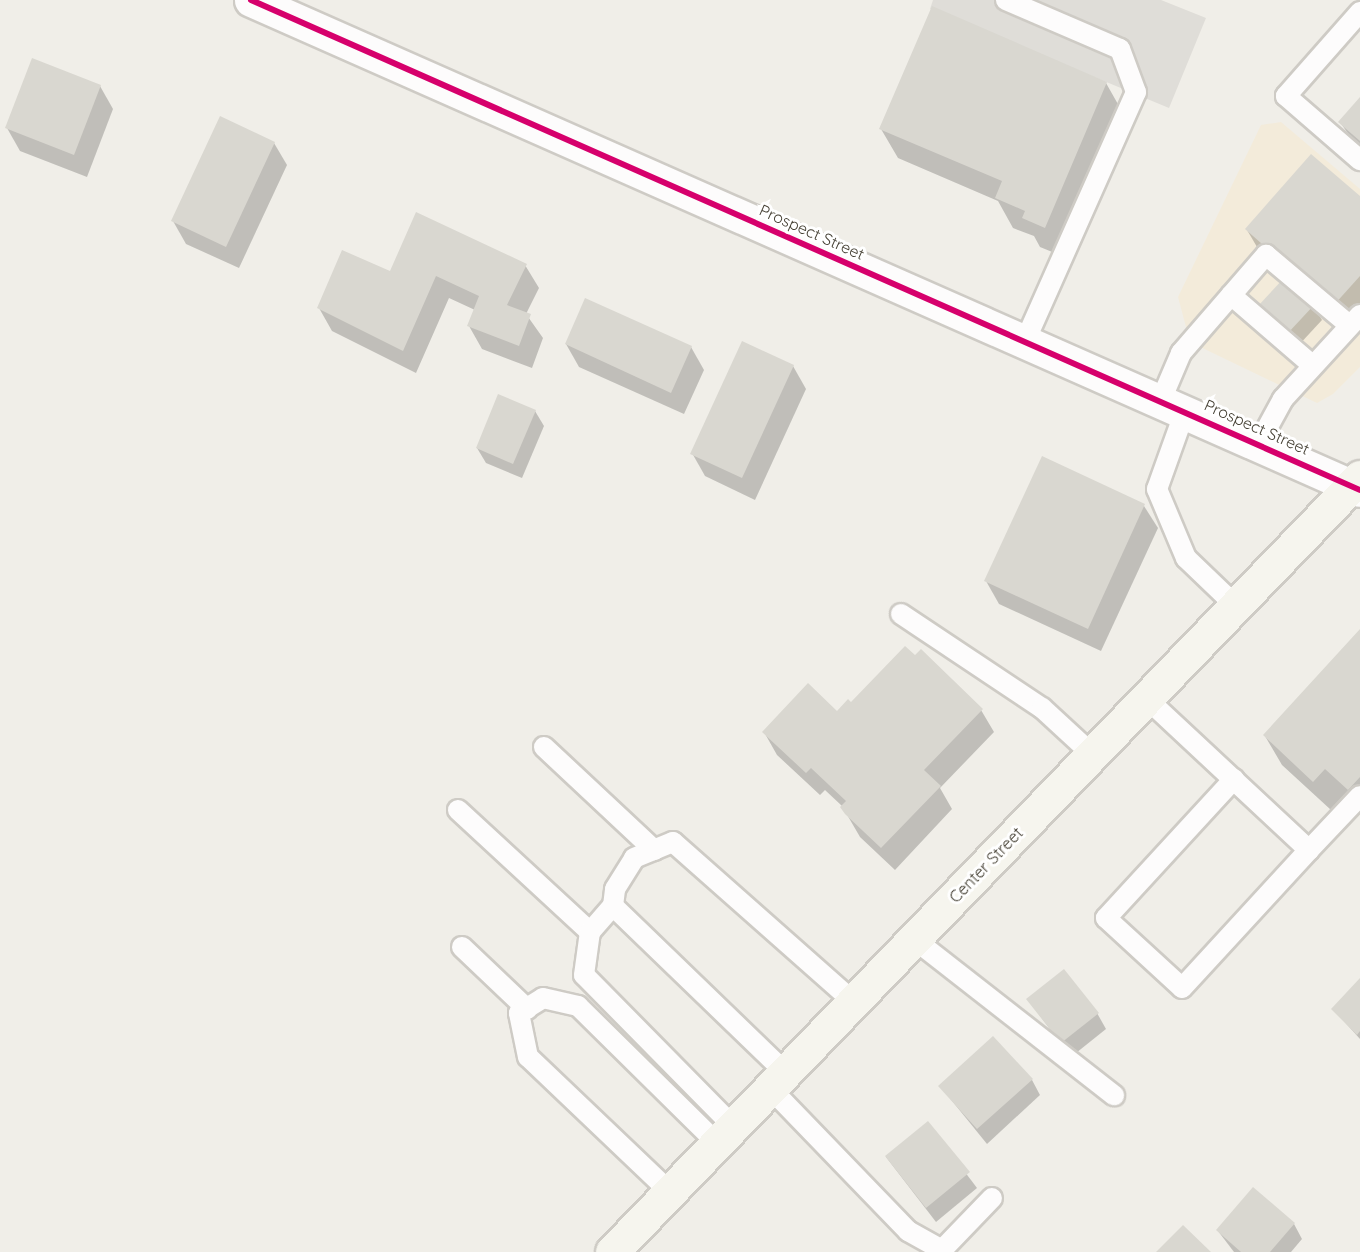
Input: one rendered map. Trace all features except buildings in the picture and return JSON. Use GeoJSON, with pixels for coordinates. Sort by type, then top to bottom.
{"type":"FeatureCollection","features":[{"type":"Feature","properties":{"kind":"main road","name":"Center Street"},"geometry":{"type":"LineString","coordinates":[[622,1249],[670,1192],[725,1134],[1146,698],[1358,484]]}},
{"type":"Feature","properties":{"kind":"street","name":"Prospect Street"},"geometry":{"type":"LineString","coordinates":[[251,0],[1025,341],[1358,484]]}},
{"type":"Feature","properties":{"kind":"lane"},"geometry":{"type":"LineString","coordinates":[[1006,0],[1120,49],[1136,92],[1025,341]]}},
{"type":"Feature","properties":{"kind":"lane"},"geometry":{"type":"LineString","coordinates":[[1360,12],[1286,96],[1360,160]]}},
{"type":"Feature","properties":{"kind":"lane"},"geometry":{"type":"LineString","coordinates":[[1236,606],[1186,558],[1157,489],[1181,353],[1266,255],[1354,320],[1311,364],[1283,399],[1259,443]]}},
{"type":"Feature","properties":{"kind":"lane"},"geometry":{"type":"LineString","coordinates":[[1231,295],[1311,364]]}},
{"type":"Feature","properties":{"kind":"lane"},"geometry":{"type":"LineString","coordinates":[[902,614],[1042,708],[1092,754]]}},
{"type":"Feature","properties":{"kind":"lane"},"geometry":{"type":"LineString","coordinates":[[1146,698],[1309,850]]}},
{"type":"Feature","properties":{"kind":"lane"},"geometry":{"type":"LineString","coordinates":[[544,747],[654,850]]}},
{"type":"Feature","properties":{"kind":"lane"},"geometry":{"type":"LineString","coordinates":[[1234,779],[1106,918],[1182,988],[1360,796]]}},
{"type":"Feature","properties":{"kind":"lane"},"geometry":{"type":"LineString","coordinates":[[458,810],[590,932]]}},
{"type":"Feature","properties":{"kind":"lane"},"geometry":{"type":"LineString","coordinates":[[725,1134],[584,975],[590,932],[613,906],[615,889],[634,858],[674,842],[854,1001]]}},
{"type":"Feature","properties":{"kind":"lane"},"geometry":{"type":"LineString","coordinates":[[613,906],[778,1080],[909,1231],[942,1250],[992,1198]]}},
{"type":"Feature","properties":{"kind":"lane"},"geometry":{"type":"LineString","coordinates":[[914,939],[1114,1095]]}},
{"type":"Feature","properties":{"kind":"lane"},"geometry":{"type":"LineString","coordinates":[[462,946],[527,1009]]}},
{"type":"Feature","properties":{"kind":"lane"},"geometry":{"type":"LineString","coordinates":[[670,1192],[528,1057],[519,1013],[543,998],[578,1006],[725,1134]]}},
{"type":"Feature","properties":{"kind":"shaded area"},"geometry":{"type":"Polygon","coordinates":[[[933,0],[1161,0],[1206,18],[1169,108],[930,9],[933,0]]]}},
{"type":"Feature","properties":{"kind":"shaded area"},"geometry":{"type":"Polygon","coordinates":[[[1281,122],[1360,189],[1360,367],[1333,394],[1317,403],[1190,342],[1178,297],[1261,125],[1281,122]]]}},
{"type":"Feature","properties":{"kind":"cycle path"},"geometry":{"type":"LineString","coordinates":[[251,0],[1360,490]]}}]}
